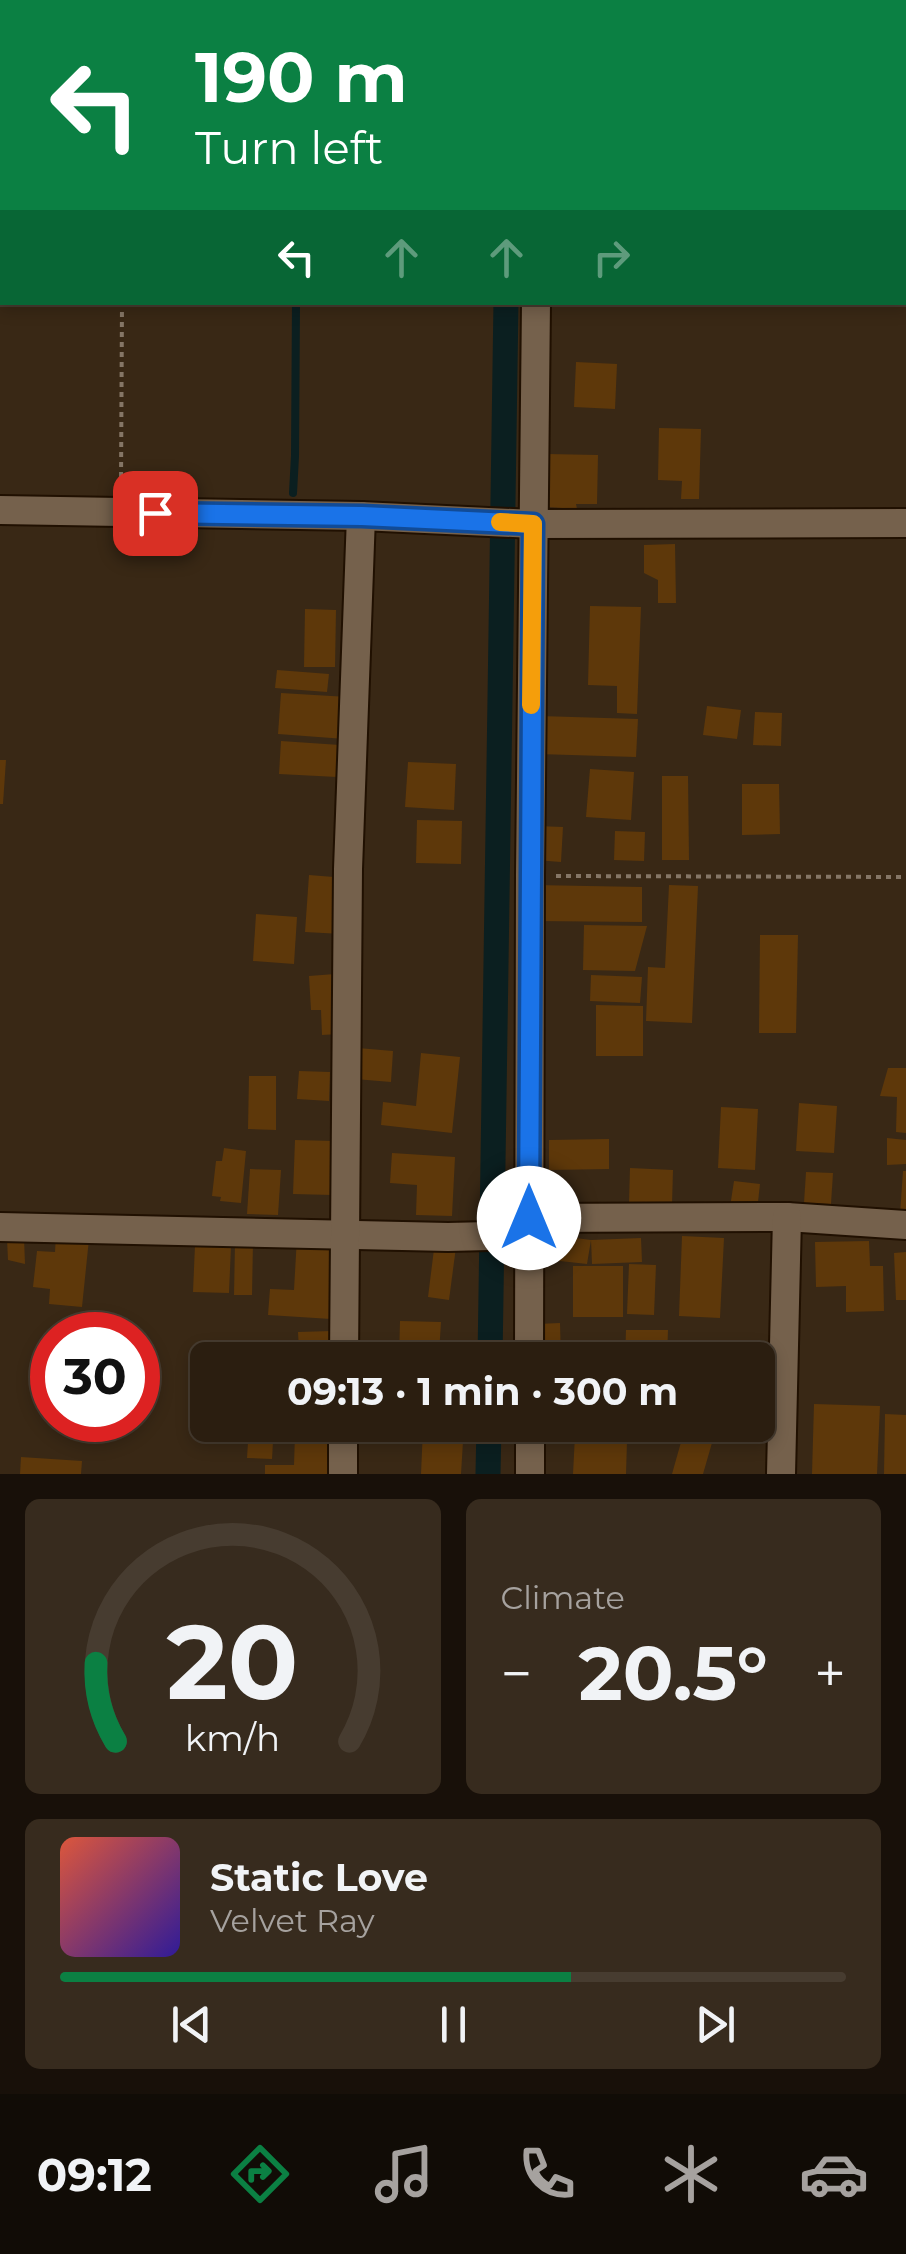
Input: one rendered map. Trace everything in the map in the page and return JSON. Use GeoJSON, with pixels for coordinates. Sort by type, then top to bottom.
{"type":"FeatureCollection","features":[{"type":"Feature","properties":{"kind":"street"},"geometry":{"type":"LineString","coordinates":[[528,1342],[524,1230],[530,876],[529,524],[536,305]]}},
{"type":"Feature","properties":{"kind":"street"},"geometry":{"type":"LineString","coordinates":[[0,510],[362,516],[529,524],[906,523]]}},
{"type":"Feature","properties":{"kind":"street"},"geometry":{"type":"LineString","coordinates":[[344,1342],[348,869],[362,516]]}},
{"type":"Feature","properties":{"kind":"street"},"geometry":{"type":"LineString","coordinates":[[0,1226],[478,1236],[524,1230],[786,1217],[906,1225]]}},
{"type":"Feature","properties":{"kind":"street"},"geometry":{"type":"LineString","coordinates":[[781,1474],[786,1217]]}},
{"type":"Feature","properties":{"kind":"street"},"geometry":{"type":"LineString","coordinates":[[342,1474],[343,1442]]}},
{"type":"Feature","properties":{"kind":"street"},"geometry":{"type":"LineString","coordinates":[[530,1442],[530,1474]]}},
{"type":"Feature","properties":{"kind":"path"},"geometry":{"type":"LineString","coordinates":[[120,512],[122,305]]}},
{"type":"Feature","properties":{"kind":"path"},"geometry":{"type":"LineString","coordinates":[[530,876],[906,877]]}},
{"type":"Feature","properties":{"kind":"building"},"geometry":{"type":"Polygon","coordinates":[[[576,362],[617,364],[615,409],[574,407],[576,362]]]}},
{"type":"Feature","properties":{"kind":"building"},"geometry":{"type":"Polygon","coordinates":[[[659,428],[701,429],[699,499],[681,499],[682,481],[658,480],[659,428]]]}},
{"type":"Feature","properties":{"kind":"building"},"geometry":{"type":"Polygon","coordinates":[[[547,454],[598,455],[597,504],[576,504],[577,509],[547,507],[547,454]]]}},
{"type":"Feature","properties":{"kind":"building"},"geometry":{"type":"Polygon","coordinates":[[[675,544],[676,603],[658,603],[658,580],[644,573],[644,545],[675,544]]]}},
{"type":"Feature","properties":{"kind":"building"},"geometry":{"type":"Polygon","coordinates":[[[590,606],[641,607],[637,714],[617,713],[617,686],[588,685],[590,606]]]}},
{"type":"Feature","properties":{"kind":"building"},"geometry":{"type":"Polygon","coordinates":[[[305,609],[336,610],[335,667],[304,667],[305,609]]]}},
{"type":"Feature","properties":{"kind":"building"},"geometry":{"type":"Polygon","coordinates":[[[277,670],[329,674],[327,692],[275,688],[277,670]]]}},
{"type":"Feature","properties":{"kind":"building"},"geometry":{"type":"Polygon","coordinates":[[[281,693],[348,697],[345,739],[278,734],[281,693]]]}},
{"type":"Feature","properties":{"kind":"building"},"geometry":{"type":"Polygon","coordinates":[[[707,706],[741,710],[737,739],[703,735],[707,706]]]}},
{"type":"Feature","properties":{"kind":"building"},"geometry":{"type":"Polygon","coordinates":[[[755,712],[782,713],[781,746],[753,745],[755,712]]]}},
{"type":"Feature","properties":{"kind":"building"},"geometry":{"type":"Polygon","coordinates":[[[540,716],[638,719],[636,757],[538,754],[540,716]]]}},
{"type":"Feature","properties":{"kind":"building"},"geometry":{"type":"Polygon","coordinates":[[[281,741],[340,745],[337,777],[279,774],[281,741]]]}},
{"type":"Feature","properties":{"kind":"building"},"geometry":{"type":"Polygon","coordinates":[[[0,760],[6,760],[3,804],[0,804],[0,760]]]}},
{"type":"Feature","properties":{"kind":"building"},"geometry":{"type":"Polygon","coordinates":[[[408,762],[456,764],[454,810],[405,807],[408,762]]]}},
{"type":"Feature","properties":{"kind":"building"},"geometry":{"type":"Polygon","coordinates":[[[590,769],[634,772],[631,820],[586,817],[590,769]]]}},
{"type":"Feature","properties":{"kind":"building"},"geometry":{"type":"Polygon","coordinates":[[[662,776],[688,776],[689,860],[662,860],[662,776]]]}},
{"type":"Feature","properties":{"kind":"building"},"geometry":{"type":"Polygon","coordinates":[[[742,784],[779,784],[780,834],[742,835],[742,784]]]}},
{"type":"Feature","properties":{"kind":"building"},"geometry":{"type":"Polygon","coordinates":[[[417,820],[462,821],[461,864],[416,863],[417,820]]]}},
{"type":"Feature","properties":{"kind":"building"},"geometry":{"type":"Polygon","coordinates":[[[537,826],[563,827],[561,862],[535,860],[537,826]]]}},
{"type":"Feature","properties":{"kind":"building"},"geometry":{"type":"Polygon","coordinates":[[[615,831],[645,832],[644,861],[614,860],[615,831]]]}},
{"type":"Feature","properties":{"kind":"building"},"geometry":{"type":"Polygon","coordinates":[[[309,875],[346,878],[342,934],[305,932],[309,875]]]}},
{"type":"Feature","properties":{"kind":"building"},"geometry":{"type":"Polygon","coordinates":[[[534,885],[642,887],[642,922],[533,921],[534,885]]]}},
{"type":"Feature","properties":{"kind":"building"},"geometry":{"type":"Polygon","coordinates":[[[669,885],[698,886],[692,1023],[646,1021],[648,967],[665,968],[669,885]]]}},
{"type":"Feature","properties":{"kind":"building"},"geometry":{"type":"Polygon","coordinates":[[[256,914],[297,917],[294,964],[253,961],[256,914]]]}},
{"type":"Feature","properties":{"kind":"building"},"geometry":{"type":"Polygon","coordinates":[[[584,925],[647,926],[635,971],[583,970],[584,925]]]}},
{"type":"Feature","properties":{"kind":"building"},"geometry":{"type":"Polygon","coordinates":[[[760,935],[798,935],[796,1033],[759,1033],[760,935]]]}},
{"type":"Feature","properties":{"kind":"building"},"geometry":{"type":"Polygon","coordinates":[[[335,974],[339,1034],[322,1035],[321,1010],[311,1010],[309,976],[335,974]]]}},
{"type":"Feature","properties":{"kind":"building"},"geometry":{"type":"Polygon","coordinates":[[[591,975],[642,977],[640,1003],[590,1001],[591,975]]]}},
{"type":"Feature","properties":{"kind":"building"},"geometry":{"type":"Polygon","coordinates":[[[596,1005],[643,1006],[643,1056],[596,1056],[596,1005]]]}},
{"type":"Feature","properties":{"kind":"building"},"geometry":{"type":"Polygon","coordinates":[[[358,1048],[393,1051],[391,1082],[355,1079],[358,1048]]]}},
{"type":"Feature","properties":{"kind":"building"},"geometry":{"type":"Polygon","coordinates":[[[421,1053],[460,1057],[452,1133],[381,1125],[383,1102],[416,1106],[421,1053]]]}},
{"type":"Feature","properties":{"kind":"building"},"geometry":{"type":"Polygon","coordinates":[[[888,1068],[906,1068],[906,1133],[896,1132],[897,1097],[880,1096],[888,1068]]]}},
{"type":"Feature","properties":{"kind":"building"},"geometry":{"type":"Polygon","coordinates":[[[299,1071],[330,1072],[329,1101],[297,1099],[299,1071]]]}},
{"type":"Feature","properties":{"kind":"building"},"geometry":{"type":"Polygon","coordinates":[[[249,1076],[276,1076],[276,1130],[248,1129],[249,1076]]]}},
{"type":"Feature","properties":{"kind":"building"},"geometry":{"type":"Polygon","coordinates":[[[799,1103],[837,1106],[834,1153],[796,1151],[799,1103]]]}},
{"type":"Feature","properties":{"kind":"building"},"geometry":{"type":"Polygon","coordinates":[[[721,1107],[758,1109],[755,1170],[718,1168],[721,1107]]]}},
{"type":"Feature","properties":{"kind":"building"},"geometry":{"type":"Polygon","coordinates":[[[887,1138],[906,1140],[906,1164],[887,1165],[887,1138]]]}},
{"type":"Feature","properties":{"kind":"building"},"geometry":{"type":"Polygon","coordinates":[[[609,1139],[609,1169],[549,1170],[549,1140],[609,1139]]]}},
{"type":"Feature","properties":{"kind":"building"},"geometry":{"type":"Polygon","coordinates":[[[295,1140],[334,1141],[332,1195],[293,1194],[295,1140]]]}},
{"type":"Feature","properties":{"kind":"building"},"geometry":{"type":"Polygon","coordinates":[[[224,1148],[246,1151],[241,1203],[212,1196],[216,1161],[222,1161],[224,1148]]]}},
{"type":"Feature","properties":{"kind":"building"},"geometry":{"type":"Polygon","coordinates":[[[392,1153],[455,1157],[452,1216],[416,1215],[417,1185],[390,1183],[392,1153]]]}},
{"type":"Feature","properties":{"kind":"building"},"geometry":{"type":"Polygon","coordinates":[[[630,1168],[673,1170],[672,1205],[629,1204],[630,1168]]]}},
{"type":"Feature","properties":{"kind":"building"},"geometry":{"type":"Polygon","coordinates":[[[250,1169],[281,1170],[278,1215],[247,1214],[250,1169]]]}},
{"type":"Feature","properties":{"kind":"building"},"geometry":{"type":"Polygon","coordinates":[[[903,1171],[906,1214],[900,1214],[903,1171]]]}},
{"type":"Feature","properties":{"kind":"building"},"geometry":{"type":"Polygon","coordinates":[[[806,1172],[833,1173],[831,1204],[804,1203],[806,1172]]]}},
{"type":"Feature","properties":{"kind":"building"},"geometry":{"type":"Polygon","coordinates":[[[734,1181],[760,1184],[757,1211],[730,1207],[734,1181]]]}},
{"type":"Feature","properties":{"kind":"building"},"geometry":{"type":"Polygon","coordinates":[[[545,1234],[591,1240],[587,1264],[542,1259],[545,1234]]]}},
{"type":"Feature","properties":{"kind":"building"},"geometry":{"type":"Polygon","coordinates":[[[56,1235],[89,1239],[82,1307],[49,1304],[50,1289],[33,1287],[37,1251],[55,1252],[56,1235]]]}},
{"type":"Feature","properties":{"kind":"building"},"geometry":{"type":"Polygon","coordinates":[[[682,1236],[724,1238],[720,1318],[679,1316],[682,1236]]]}},
{"type":"Feature","properties":{"kind":"building"},"geometry":{"type":"Polygon","coordinates":[[[297,1237],[337,1240],[331,1319],[268,1315],[270,1289],[294,1290],[297,1237]]]}},
{"type":"Feature","properties":{"kind":"building"},"geometry":{"type":"Polygon","coordinates":[[[24,1238],[25,1264],[8,1260],[7,1239],[24,1238]]]}},
{"type":"Feature","properties":{"kind":"building"},"geometry":{"type":"Polygon","coordinates":[[[641,1238],[642,1262],[592,1264],[591,1240],[641,1238]]]}},
{"type":"Feature","properties":{"kind":"building"},"geometry":{"type":"Polygon","coordinates":[[[869,1241],[870,1266],[883,1266],[884,1311],[846,1312],[846,1286],[816,1287],[815,1242],[869,1241]]]}},
{"type":"Feature","properties":{"kind":"building"},"geometry":{"type":"Polygon","coordinates":[[[253,1242],[252,1295],[234,1295],[235,1243],[253,1242]]]}},
{"type":"Feature","properties":{"kind":"building"},"geometry":{"type":"Polygon","coordinates":[[[195,1245],[231,1246],[229,1293],[193,1292],[195,1245]]]}},
{"type":"Feature","properties":{"kind":"building"},"geometry":{"type":"Polygon","coordinates":[[[456,1247],[449,1300],[428,1297],[434,1249],[456,1247]]]}},
{"type":"Feature","properties":{"kind":"building"},"geometry":{"type":"Polygon","coordinates":[[[906,1252],[906,1300],[896,1300],[894,1253],[906,1252]]]}},
{"type":"Feature","properties":{"kind":"building"},"geometry":{"type":"Polygon","coordinates":[[[629,1264],[656,1265],[654,1315],[627,1314],[629,1264]]]}},
{"type":"Feature","properties":{"kind":"building"},"geometry":{"type":"Polygon","coordinates":[[[573,1266],[623,1266],[623,1317],[573,1317],[573,1266]]]}},
{"type":"Feature","properties":{"kind":"building"},"geometry":{"type":"Polygon","coordinates":[[[400,1321],[441,1322],[440,1342],[399,1342],[400,1321]]]}},
{"type":"Feature","properties":{"kind":"building"},"geometry":{"type":"Polygon","coordinates":[[[560,1323],[561,1342],[538,1342],[537,1324],[560,1323]]]}},
{"type":"Feature","properties":{"kind":"building"},"geometry":{"type":"Polygon","coordinates":[[[626,1330],[668,1330],[668,1342],[626,1342],[626,1330]]]}},
{"type":"Feature","properties":{"kind":"building"},"geometry":{"type":"Polygon","coordinates":[[[333,1331],[333,1342],[299,1342],[298,1332],[333,1331]]]}},
{"type":"Feature","properties":{"kind":"building"},"geometry":{"type":"Polygon","coordinates":[[[814,1404],[880,1406],[877,1474],[812,1474],[814,1404]]]}},
{"type":"Feature","properties":{"kind":"building"},"geometry":{"type":"Polygon","coordinates":[[[885,1414],[906,1415],[906,1474],[884,1474],[885,1414]]]}},
{"type":"Feature","properties":{"kind":"building"},"geometry":{"type":"Polygon","coordinates":[[[248,1442],[273,1442],[272,1459],[247,1458],[248,1442]]]}},
{"type":"Feature","properties":{"kind":"building"},"geometry":{"type":"Polygon","coordinates":[[[295,1442],[332,1442],[331,1474],[265,1474],[265,1465],[294,1465],[295,1442]]]}},
{"type":"Feature","properties":{"kind":"building"},"geometry":{"type":"Polygon","coordinates":[[[422,1442],[463,1442],[461,1474],[421,1474],[422,1442]]]}},
{"type":"Feature","properties":{"kind":"building"},"geometry":{"type":"Polygon","coordinates":[[[575,1442],[627,1442],[626,1474],[573,1474],[575,1442]]]}},
{"type":"Feature","properties":{"kind":"building"},"geometry":{"type":"Polygon","coordinates":[[[681,1442],[712,1442],[703,1474],[672,1474],[681,1442]]]}},
{"type":"Feature","properties":{"kind":"building"},"geometry":{"type":"Polygon","coordinates":[[[21,1457],[82,1461],[81,1474],[20,1474],[21,1457]]]}},
{"type":"Feature","properties":{"kind":"waterway"},"geometry":{"type":"LineString","coordinates":[[293,493],[296,305]]}},
{"type":"Feature","properties":{"kind":"waterway"},"geometry":{"type":"LineString","coordinates":[[490,1342],[506,305]]}},
{"type":"Feature","properties":{"kind":"waterway"},"geometry":{"type":"LineString","coordinates":[[488,1474],[489,1442]]}},
{"type":"Feature","properties":{"kind":"slow traffic"},"geometry":{"type":"LineString","coordinates":[[500,522],[533,524],[531,705]]}},
{"type":"Feature","properties":{"kind":"route"},"geometry":{"type":"LineString","coordinates":[[155,513],[362,516],[533,524],[529,1218]]}}]}
